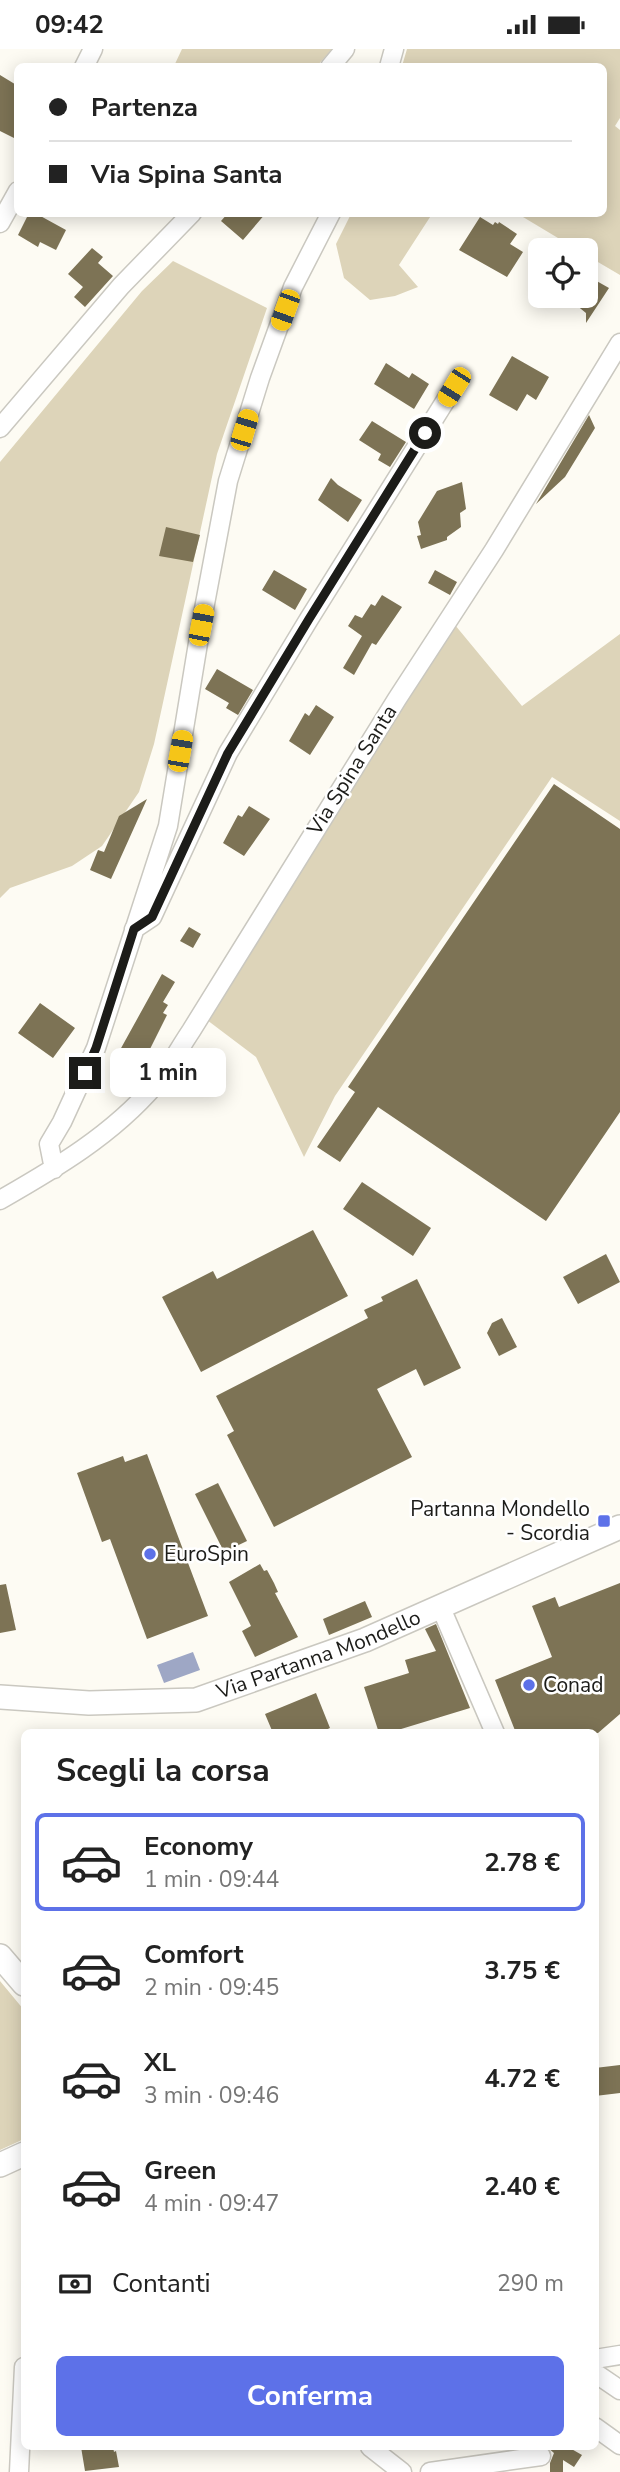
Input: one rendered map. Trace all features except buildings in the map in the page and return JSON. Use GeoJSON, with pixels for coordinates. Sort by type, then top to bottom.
{"type":"FeatureCollection","features":[{"type":"Feature","properties":{"kind":"main road","name":"Via Partanna Mondello"},"geometry":{"type":"LineString","coordinates":[[0,1697],[89,1703],[196,1700],[365,1640],[620,1527]]}},
{"type":"Feature","properties":{"kind":"main road"},"geometry":{"type":"LineString","coordinates":[[0,1954],[21,1980]]}},
{"type":"Feature","properties":{"kind":"main road"},"geometry":{"type":"LineString","coordinates":[[0,2165],[21,2155]]}},
{"type":"Feature","properties":{"kind":"street"},"geometry":{"type":"LineString","coordinates":[[333,63],[345,49]]}},
{"type":"Feature","properties":{"kind":"street"},"geometry":{"type":"LineString","coordinates":[[0,223],[14,198]]}},
{"type":"Feature","properties":{"kind":"street"},"geometry":{"type":"LineString","coordinates":[[0,428],[121,286],[188,217]]}},
{"type":"Feature","properties":{"kind":"street"},"geometry":{"type":"LineString","coordinates":[[54,1169],[50,1144],[96,1048],[168,826],[228,481],[260,378],[293,287],[329,217]]}},
{"type":"Feature","properties":{"kind":"street","name":"Via Spina Santa"},"geometry":{"type":"LineString","coordinates":[[0,1201],[82,1151],[134,1107],[156,1083],[397,699],[494,550],[620,343]]}},
{"type":"Feature","properties":{"kind":"street"},"geometry":{"type":"LineString","coordinates":[[134,929],[152,917],[228,753],[454,387]]}},
{"type":"Feature","properties":{"kind":"street"},"geometry":{"type":"LineString","coordinates":[[441,1608],[493,1729]]}},
{"type":"Feature","properties":{"kind":"street"},"geometry":{"type":"LineString","coordinates":[[0,1954],[21,1970]]}},
{"type":"Feature","properties":{"kind":"street"},"geometry":{"type":"LineString","coordinates":[[599,2359],[620,2355]]}},
{"type":"Feature","properties":{"kind":"street"},"geometry":{"type":"LineString","coordinates":[[599,2376],[620,2390]]}},
{"type":"Feature","properties":{"kind":"street"},"geometry":{"type":"LineString","coordinates":[[19,2472],[21,2430]]}},
{"type":"Feature","properties":{"kind":"street"},"geometry":{"type":"LineString","coordinates":[[599,2430],[620,2445]]}},
{"type":"Feature","properties":{"kind":"street"},"geometry":{"type":"LineString","coordinates":[[374,2450],[402,2472]]}},
{"type":"Feature","properties":{"kind":"street"},"geometry":{"type":"LineString","coordinates":[[430,2472],[541,2458]]}},
{"type":"Feature","properties":{"kind":"shaded area"},"geometry":{"type":"Polygon","coordinates":[[[182,49],[332,49],[320,63],[175,63],[182,49]]]}},
{"type":"Feature","properties":{"kind":"shaded area"},"geometry":{"type":"Polygon","coordinates":[[[407,49],[620,49],[620,118],[615,126],[620,130],[620,275],[598,262],[598,238],[558,238],[523,217],[607,217],[607,63],[403,63],[407,49]]]}},
{"type":"Feature","properties":{"kind":"shaded area"},"geometry":{"type":"Polygon","coordinates":[[[350,217],[430,217],[399,265],[418,287],[395,296],[370,300],[344,278],[336,244],[350,217]]]}},
{"type":"Feature","properties":{"kind":"shaded area"},"geometry":{"type":"Polygon","coordinates":[[[173,261],[267,308],[217,454],[154,744],[139,792],[102,846],[72,866],[10,888],[0,898],[0,462],[142,291],[173,261]]]}},
{"type":"Feature","properties":{"kind":"shaded area"},"geometry":{"type":"Polygon","coordinates":[[[455,625],[522,706],[620,634],[620,821],[552,777],[335,1096],[304,1157],[256,1057],[207,1020],[455,625]]]}},
{"type":"Feature","properties":{"kind":"shaded area"},"geometry":{"type":"Polygon","coordinates":[[[0,1981],[21,2006],[21,2140],[0,2150],[0,1981]]]}},
{"type":"Feature","properties":{"kind":"water"},"geometry":{"type":"Polygon","coordinates":[[[193,1652],[200,1670],[164,1683],[157,1665],[193,1652]]]}},
{"type":"Feature","properties":{"kind":"place","name":"Partanna Mondello - Scordia"},"geometry":{"type":"Point","coordinates":[604,1521]}},
{"type":"Feature","properties":{"kind":"place","name":"EuroSpin"},"geometry":{"type":"Point","coordinates":[150,1554]}},
{"type":"Feature","properties":{"kind":"place","name":"Conad"},"geometry":{"type":"Point","coordinates":[529,1685]}},
{"type":"Feature","properties":{"kind":"route"},"geometry":{"type":"LineString","coordinates":[[85,1073],[96,1048],[134,929],[152,917],[228,753],[425,433]]}}]}
